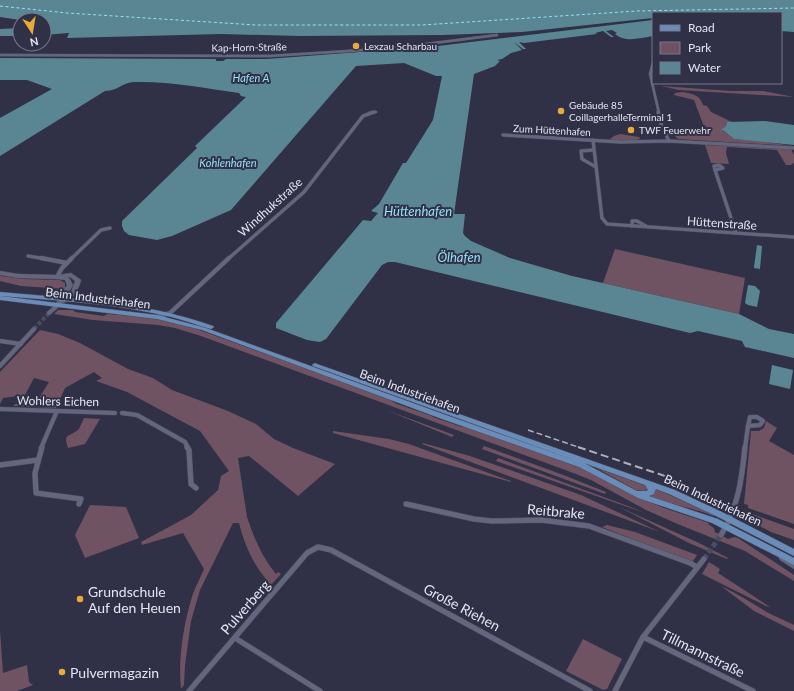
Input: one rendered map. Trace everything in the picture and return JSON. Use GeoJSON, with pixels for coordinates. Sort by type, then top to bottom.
{"type":"FeatureCollection","features":[{"type":"Feature","properties":{"kind":"main road","name":"Beim Industriehafen"},"geometry":{"type":"LineString","coordinates":[[0,294],[122,304],[171,317],[647,483],[688,499],[794,562]]}},
{"type":"Feature","properties":{"kind":"main road","name":"Beim Industriehafen"},"geometry":{"type":"LineString","coordinates":[[0,298],[110,310],[157,317],[171,317],[444,417],[571,461],[593,470],[632,492],[659,503],[729,523],[794,553]]}},
{"type":"Feature","properties":{"kind":"main road"},"geometry":{"type":"LineString","coordinates":[[110,310],[122,304]]}},
{"type":"Feature","properties":{"kind":"main road"},"geometry":{"type":"LineString","coordinates":[[632,492],[650,493],[652,489],[647,483]]}},
{"type":"Feature","properties":{"kind":"street","name":"Kap-Horn-Straße"},"geometry":{"type":"LineString","coordinates":[[0,55],[270,56],[395,48],[497,35]]}},
{"type":"Feature","properties":{"kind":"street"},"geometry":{"type":"LineString","coordinates":[[652,67],[650,74],[652,82]]}},
{"type":"Feature","properties":{"kind":"street"},"geometry":{"type":"LineString","coordinates":[[652,84],[662,124],[669,141]]}},
{"type":"Feature","properties":{"kind":"street","name":"Windhukstraße"},"geometry":{"type":"LineString","coordinates":[[171,317],[229,257],[304,192],[363,116],[376,112]]}},
{"type":"Feature","properties":{"kind":"street","name":"Zum Hüttenhafen"},"geometry":{"type":"LineString","coordinates":[[504,135],[600,141],[669,141],[794,148]]}},
{"type":"Feature","properties":{"kind":"street","name":"Hüttenstraße"},"geometry":{"type":"LineString","coordinates":[[593,140],[602,218],[607,224],[794,237]]}},
{"type":"Feature","properties":{"kind":"street"},"geometry":{"type":"LineString","coordinates":[[594,150],[581,151],[582,159],[596,166]]}},
{"type":"Feature","properties":{"kind":"street"},"geometry":{"type":"LineString","coordinates":[[715,170],[736,233]]}},
{"type":"Feature","properties":{"kind":"street"},"geometry":{"type":"LineString","coordinates":[[57,277],[67,263],[101,230],[110,228]]}},
{"type":"Feature","properties":{"kind":"street"},"geometry":{"type":"LineString","coordinates":[[28,256],[67,263]]}},
{"type":"Feature","properties":{"kind":"street"},"geometry":{"type":"LineString","coordinates":[[0,273],[67,279],[70,283],[65,299],[49,313]]}},
{"type":"Feature","properties":{"kind":"street"},"geometry":{"type":"LineString","coordinates":[[0,366],[34,329]]}},
{"type":"Feature","properties":{"kind":"street"},"geometry":{"type":"LineString","coordinates":[[0,341],[21,344]]}},
{"type":"Feature","properties":{"kind":"street","name":"Wohlers Eichen"},"geometry":{"type":"LineString","coordinates":[[0,409],[115,413]]}},
{"type":"Feature","properties":{"kind":"street"},"geometry":{"type":"LineString","coordinates":[[57,411],[46,432],[38,460],[34,486],[36,494],[81,500],[79,504]]}},
{"type":"Feature","properties":{"kind":"street"},"geometry":{"type":"LineString","coordinates":[[122,413],[137,415],[185,442],[188,450],[191,484],[196,488]]}},
{"type":"Feature","properties":{"kind":"street"},"geometry":{"type":"LineString","coordinates":[[721,535],[729,523],[736,506],[748,426]]}},
{"type":"Feature","properties":{"kind":"street"},"geometry":{"type":"LineString","coordinates":[[0,465],[38,460]]}},
{"type":"Feature","properties":{"kind":"street","name":"Reitbrake"},"geometry":{"type":"LineString","coordinates":[[406,504],[474,519],[541,520],[589,526],[609,532],[697,567]]}},
{"type":"Feature","properties":{"kind":"street","name":"Pulverberg"},"geometry":{"type":"LineString","coordinates":[[189,691],[307,553],[312,549],[323,546]]}},
{"type":"Feature","properties":{"kind":"street","name":"Große Riehen"},"geometry":{"type":"LineString","coordinates":[[323,546],[590,691]]}},
{"type":"Feature","properties":{"kind":"street"},"geometry":{"type":"LineString","coordinates":[[779,554],[794,566]]}},
{"type":"Feature","properties":{"kind":"street"},"geometry":{"type":"LineString","coordinates":[[615,691],[643,637],[704,559]]}},
{"type":"Feature","properties":{"kind":"street","name":"Tillmannstraße"},"geometry":{"type":"LineString","coordinates":[[643,637],[753,691]]}},
{"type":"Feature","properties":{"kind":"street"},"geometry":{"type":"LineString","coordinates":[[235,638],[320,691]]}},
{"type":"Feature","properties":{"kind":"green space"},"geometry":{"type":"Polygon","coordinates":[[[661,86],[731,91],[763,91],[794,97],[679,90],[661,86]]]}},
{"type":"Feature","properties":{"kind":"green space"},"geometry":{"type":"Polygon","coordinates":[[[683,92],[696,96],[711,112],[732,122],[727,122],[726,126],[719,131],[723,130],[734,139],[794,146],[678,139],[674,135],[677,133],[705,135],[710,130],[703,124],[694,100],[674,95],[675,93],[683,92]]]}},
{"type":"Feature","properties":{"kind":"green space"},"geometry":{"type":"Polygon","coordinates":[[[620,134],[639,137],[640,139],[633,141],[609,140],[620,134]]]}},
{"type":"Feature","properties":{"kind":"green space"},"geometry":{"type":"Polygon","coordinates":[[[705,145],[791,149],[794,155],[794,163],[791,165],[786,165],[777,150],[727,147],[726,153],[729,164],[711,163],[705,145]]]}},
{"type":"Feature","properties":{"kind":"green space"},"geometry":{"type":"Polygon","coordinates":[[[615,249],[745,278],[739,314],[603,283],[615,249]]]}},
{"type":"Feature","properties":{"kind":"green space"},"geometry":{"type":"Polygon","coordinates":[[[0,276],[24,279],[60,280],[65,283],[65,289],[21,286],[0,281],[0,276]]]}},
{"type":"Feature","properties":{"kind":"green space"},"geometry":{"type":"Polygon","coordinates":[[[58,310],[73,310],[75,312],[104,316],[107,314],[148,317],[188,326],[385,397],[397,404],[433,417],[462,427],[464,426],[584,469],[626,492],[664,508],[709,523],[708,524],[714,528],[715,532],[728,539],[734,537],[738,538],[794,575],[794,581],[745,551],[646,510],[591,480],[568,471],[201,336],[175,328],[158,325],[93,320],[54,314],[58,310]]]}},
{"type":"Feature","properties":{"kind":"green space"},"geometry":{"type":"Polygon","coordinates":[[[40,330],[58,334],[80,343],[128,369],[153,378],[172,390],[228,411],[256,424],[274,439],[335,464],[298,496],[249,456],[238,458],[247,517],[259,547],[267,561],[276,574],[278,572],[281,574],[271,585],[251,556],[239,523],[233,523],[200,590],[191,621],[184,685],[181,689],[181,655],[188,611],[195,588],[204,569],[183,533],[142,545],[141,542],[191,515],[218,490],[221,476],[229,471],[200,431],[127,392],[96,381],[102,378],[94,372],[65,388],[56,408],[13,406],[15,404],[25,403],[26,400],[39,398],[49,382],[34,378],[25,395],[3,398],[0,404],[0,372],[40,330]]]}},
{"type":"Feature","properties":{"kind":"green space"},"geometry":{"type":"Polygon","coordinates":[[[390,394],[644,485],[648,489],[644,491],[636,490],[596,468],[390,394]]]}},
{"type":"Feature","properties":{"kind":"green space"},"geometry":{"type":"Polygon","coordinates":[[[386,410],[454,435],[452,437],[386,410]]]}},
{"type":"Feature","properties":{"kind":"green space"},"geometry":{"type":"Polygon","coordinates":[[[84,418],[100,419],[85,444],[68,448],[66,440],[67,437],[79,429],[84,418]]]}},
{"type":"Feature","properties":{"kind":"green space"},"geometry":{"type":"Polygon","coordinates":[[[766,421],[777,428],[769,441],[794,455],[794,524],[748,508],[748,505],[744,504],[751,431],[759,431],[764,428],[766,421]]]}},
{"type":"Feature","properties":{"kind":"green space"},"geometry":{"type":"Polygon","coordinates":[[[333,431],[389,439],[409,444],[511,482],[333,433],[333,431]]]}},
{"type":"Feature","properties":{"kind":"green space"},"geometry":{"type":"Polygon","coordinates":[[[423,443],[470,456],[581,495],[660,532],[422,444],[423,443]]]}},
{"type":"Feature","properties":{"kind":"green space"},"geometry":{"type":"Polygon","coordinates":[[[484,446],[606,492],[605,494],[482,449],[484,446]]]}},
{"type":"Feature","properties":{"kind":"green space"},"geometry":{"type":"Polygon","coordinates":[[[498,458],[628,506],[645,513],[496,461],[498,458]]]}},
{"type":"Feature","properties":{"kind":"green space"},"geometry":{"type":"Polygon","coordinates":[[[656,489],[715,515],[713,516],[647,496],[654,493],[656,489]]]}},
{"type":"Feature","properties":{"kind":"green space"},"geometry":{"type":"Polygon","coordinates":[[[90,505],[126,507],[139,538],[85,558],[75,535],[90,505]]]}},
{"type":"Feature","properties":{"kind":"green space"},"geometry":{"type":"Polygon","coordinates":[[[619,507],[699,543],[728,558],[727,559],[689,543],[619,507]]]}},
{"type":"Feature","properties":{"kind":"green space"},"geometry":{"type":"Polygon","coordinates":[[[744,511],[794,529],[794,540],[771,532],[746,519],[744,516],[744,511]]]}},
{"type":"Feature","properties":{"kind":"green space"},"geometry":{"type":"Polygon","coordinates":[[[607,525],[635,532],[697,555],[691,562],[602,527],[607,525]]]}},
{"type":"Feature","properties":{"kind":"green space"},"geometry":{"type":"Polygon","coordinates":[[[709,562],[720,569],[718,573],[770,607],[702,574],[709,562]]]}},
{"type":"Feature","properties":{"kind":"green space"},"geometry":{"type":"Polygon","coordinates":[[[721,586],[768,613],[794,625],[794,631],[754,611],[721,586]]]}},
{"type":"Feature","properties":{"kind":"green space"},"geometry":{"type":"Polygon","coordinates":[[[0,630],[3,673],[27,665],[29,682],[33,685],[17,691],[0,691],[0,630]]]}},
{"type":"Feature","properties":{"kind":"green space"},"geometry":{"type":"Polygon","coordinates":[[[583,639],[622,659],[607,689],[603,690],[566,671],[583,639]]]}},
{"type":"Feature","properties":{"kind":"water"},"geometry":{"type":"Polygon","coordinates":[[[0,0],[794,0],[794,32],[782,31],[782,12],[652,12],[652,18],[522,32],[443,35],[300,36],[221,34],[67,38],[69,33],[52,34],[52,12],[12,12],[12,19],[0,17],[0,0]]]}},
{"type":"Feature","properties":{"kind":"water"},"geometry":{"type":"Polygon","coordinates":[[[652,20],[652,36],[638,39],[619,37],[615,34],[617,33],[612,30],[606,31],[614,37],[611,37],[603,31],[595,33],[597,34],[524,43],[519,42],[526,49],[523,49],[514,42],[522,50],[511,53],[502,59],[497,60],[500,61],[495,66],[474,74],[454,214],[465,214],[463,233],[471,241],[510,258],[572,276],[739,314],[769,329],[794,334],[794,358],[745,347],[742,341],[698,331],[690,333],[395,262],[388,262],[382,265],[326,339],[320,342],[307,340],[276,328],[276,323],[363,220],[371,221],[378,213],[371,211],[379,204],[403,163],[406,163],[433,120],[442,76],[436,76],[404,63],[356,66],[231,210],[172,236],[157,240],[129,235],[124,231],[122,221],[197,148],[195,146],[246,97],[241,96],[239,93],[186,85],[130,82],[113,90],[105,91],[0,156],[0,118],[52,89],[27,80],[0,80],[0,58],[216,59],[216,61],[223,61],[226,59],[267,59],[360,52],[389,52],[652,20]]]}},
{"type":"Feature","properties":{"kind":"water"},"geometry":{"type":"Polygon","coordinates":[[[12,28],[12,36],[0,36],[0,29],[12,28]]]}},
{"type":"Feature","properties":{"kind":"water"},"geometry":{"type":"Polygon","coordinates":[[[765,121],[794,125],[794,145],[734,139],[723,130],[719,131],[726,126],[727,122],[765,121]]]}},
{"type":"Feature","properties":{"kind":"water"},"geometry":{"type":"Polygon","coordinates":[[[757,245],[762,246],[760,269],[754,268],[757,245]]]}},
{"type":"Feature","properties":{"kind":"water"},"geometry":{"type":"Polygon","coordinates":[[[748,285],[755,286],[760,291],[757,307],[745,303],[748,285]]]}},
{"type":"Feature","properties":{"kind":"water"},"geometry":{"type":"Polygon","coordinates":[[[772,365],[793,370],[790,389],[769,384],[772,365]]]}},
{"type":"Feature","properties":{"kind":"ferry route"},"geometry":{"type":"LineString","coordinates":[[0,6],[67,13],[256,25],[422,25],[637,11],[794,8]]}},
{"type":"Feature","properties":{"kind":"tunnel"},"geometry":{"type":"LineString","coordinates":[[34,329],[49,313]]}},
{"type":"Feature","properties":{"kind":"tunnel"},"geometry":{"type":"LineString","coordinates":[[704,559],[721,535]]}},
{"type":"Feature","properties":{"kind":"railway"},"geometry":{"type":"LineString","coordinates":[[528,430],[581,448]]}},
{"type":"Feature","properties":{"kind":"railway"},"geometry":{"type":"LineString","coordinates":[[581,448],[668,477]]}},
{"type":"Feature","properties":{"kind":"place","name":"Lexzau Scharbau"},"geometry":{"type":"Point","coordinates":[356,46]}},
{"type":"Feature","properties":{"kind":"place","name":"Gebäude 85 CoillagerhalleTerminal 1"},"geometry":{"type":"Point","coordinates":[561,111]}},
{"type":"Feature","properties":{"kind":"place","name":"TWF Feuerwehr"},"geometry":{"type":"Point","coordinates":[631,130]}},
{"type":"Feature","properties":{"kind":"place","name":"Grundschule Auf den Heuen"},"geometry":{"type":"Point","coordinates":[80,599]}},
{"type":"Feature","properties":{"kind":"place","name":"Pulvermagazin"},"geometry":{"type":"Point","coordinates":[62,672]}},
{"type":"Feature","properties":{"kind":"water label","name":"Hafen A"},"geometry":{"type":"Point","coordinates":[251,77]}},
{"type":"Feature","properties":{"kind":"water label","name":"Kohlenhafen"},"geometry":{"type":"Point","coordinates":[228,162]}},
{"type":"Feature","properties":{"kind":"water label","name":"Hüttenhafen"},"geometry":{"type":"Point","coordinates":[418,211]}},
{"type":"Feature","properties":{"kind":"water label","name":"Ölhafen"},"geometry":{"type":"Point","coordinates":[459,257]}}]}
